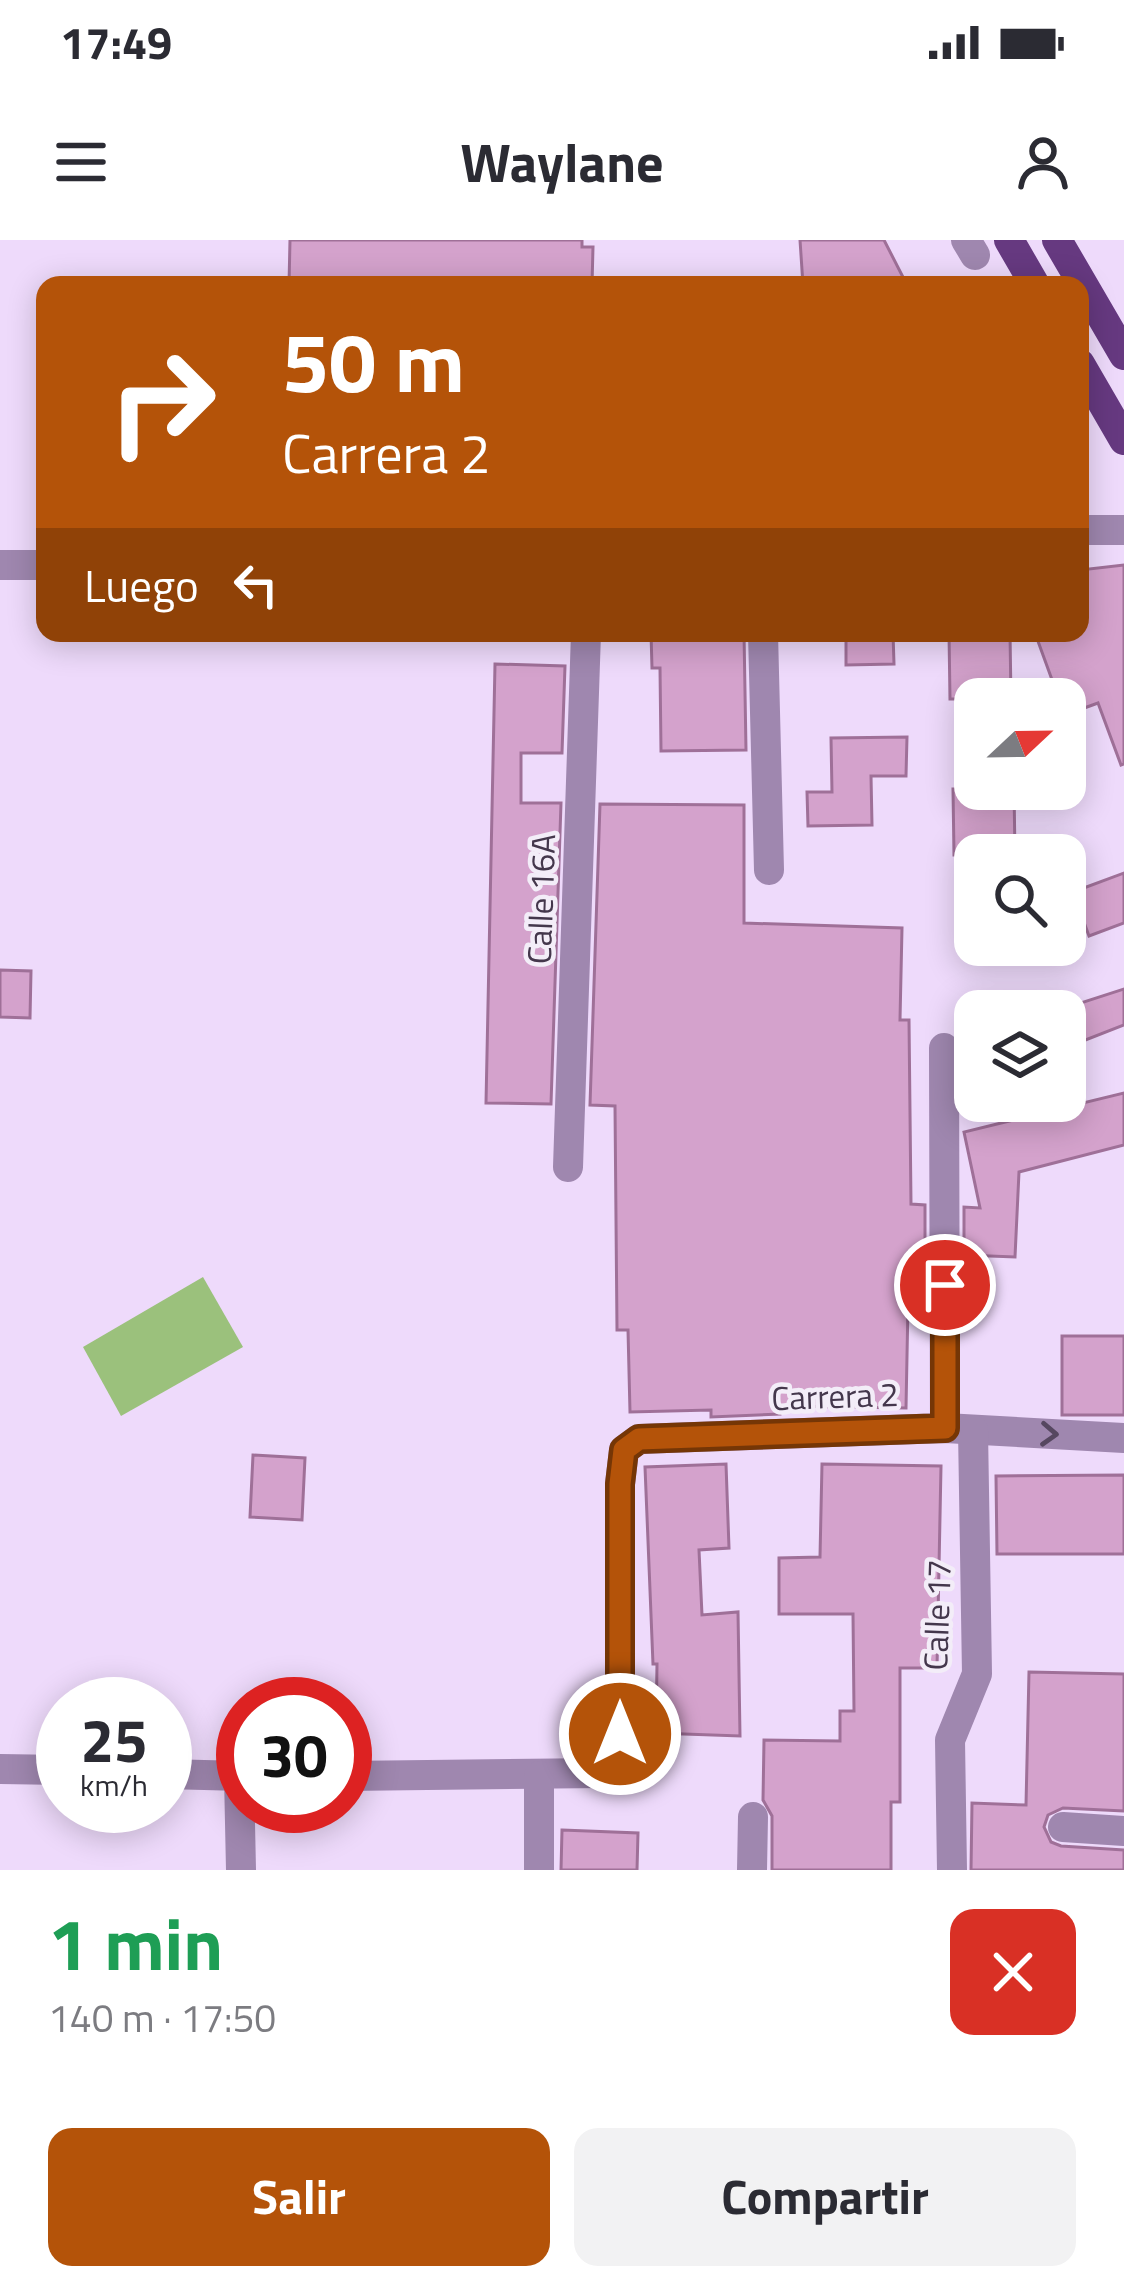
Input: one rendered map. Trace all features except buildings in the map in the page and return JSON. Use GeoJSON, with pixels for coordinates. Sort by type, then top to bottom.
{"type":"FeatureCollection","features":[{"type":"Feature","properties":{"kind":"main road"},"geometry":{"type":"LineString","coordinates":[[1009,240],[1030,276]]}},
{"type":"Feature","properties":{"kind":"main road"},"geometry":{"type":"LineString","coordinates":[[1057,240],[1078,276]]}},
{"type":"Feature","properties":{"kind":"main road"},"geometry":{"type":"LineString","coordinates":[[1089,295],[1124,355]]}},
{"type":"Feature","properties":{"kind":"main road"},"geometry":{"type":"LineString","coordinates":[[1089,380],[1124,440]]}},
{"type":"Feature","properties":{"kind":"street"},"geometry":{"type":"LineString","coordinates":[[1089,530],[1124,530]]}},
{"type":"Feature","properties":{"kind":"street"},"geometry":{"type":"LineString","coordinates":[[4,559],[36,564]]}},
{"type":"Feature","properties":{"kind":"street","name":"Calle 16A"},"geometry":{"type":"LineString","coordinates":[[568,1167],[586,642]]}},
{"type":"Feature","properties":{"kind":"street"},"geometry":{"type":"LineString","coordinates":[[763,642],[769,870]]}},
{"type":"Feature","properties":{"kind":"street","name":"Calle 17"},"geometry":{"type":"LineString","coordinates":[[944,1048],[959,1429],[977,1674],[950,1740],[952,1870]]}},
{"type":"Feature","properties":{"kind":"street","name":"Carrera 2"},"geometry":{"type":"LineString","coordinates":[[539,1776],[602,1773],[616,1760],[620,1734],[620,1484],[624,1450],[639,1439],[959,1429],[1124,1438]]}},
{"type":"Feature","properties":{"kind":"street"},"geometry":{"type":"LineString","coordinates":[[0,1769],[36,1763]]}},
{"type":"Feature","properties":{"kind":"street"},"geometry":{"type":"LineString","coordinates":[[372,1776],[539,1776],[539,1870]]}},
{"type":"Feature","properties":{"kind":"street"},"geometry":{"type":"LineString","coordinates":[[752,1870],[753,1817]]}},
{"type":"Feature","properties":{"kind":"street"},"geometry":{"type":"LineString","coordinates":[[1063,1827],[1124,1831]]}},
{"type":"Feature","properties":{"kind":"street"},"geometry":{"type":"LineString","coordinates":[[241,1833],[241,1870]]}},
{"type":"Feature","properties":{"kind":"green space"},"geometry":{"type":"Polygon","coordinates":[[[203,1277],[243,1347],[121,1416],[83,1347],[203,1277]]]}},
{"type":"Feature","properties":{"kind":"route"},"geometry":{"type":"LineString","coordinates":[[620,1734],[624,1450],[639,1439],[945,1428],[945,1285]]}}]}
